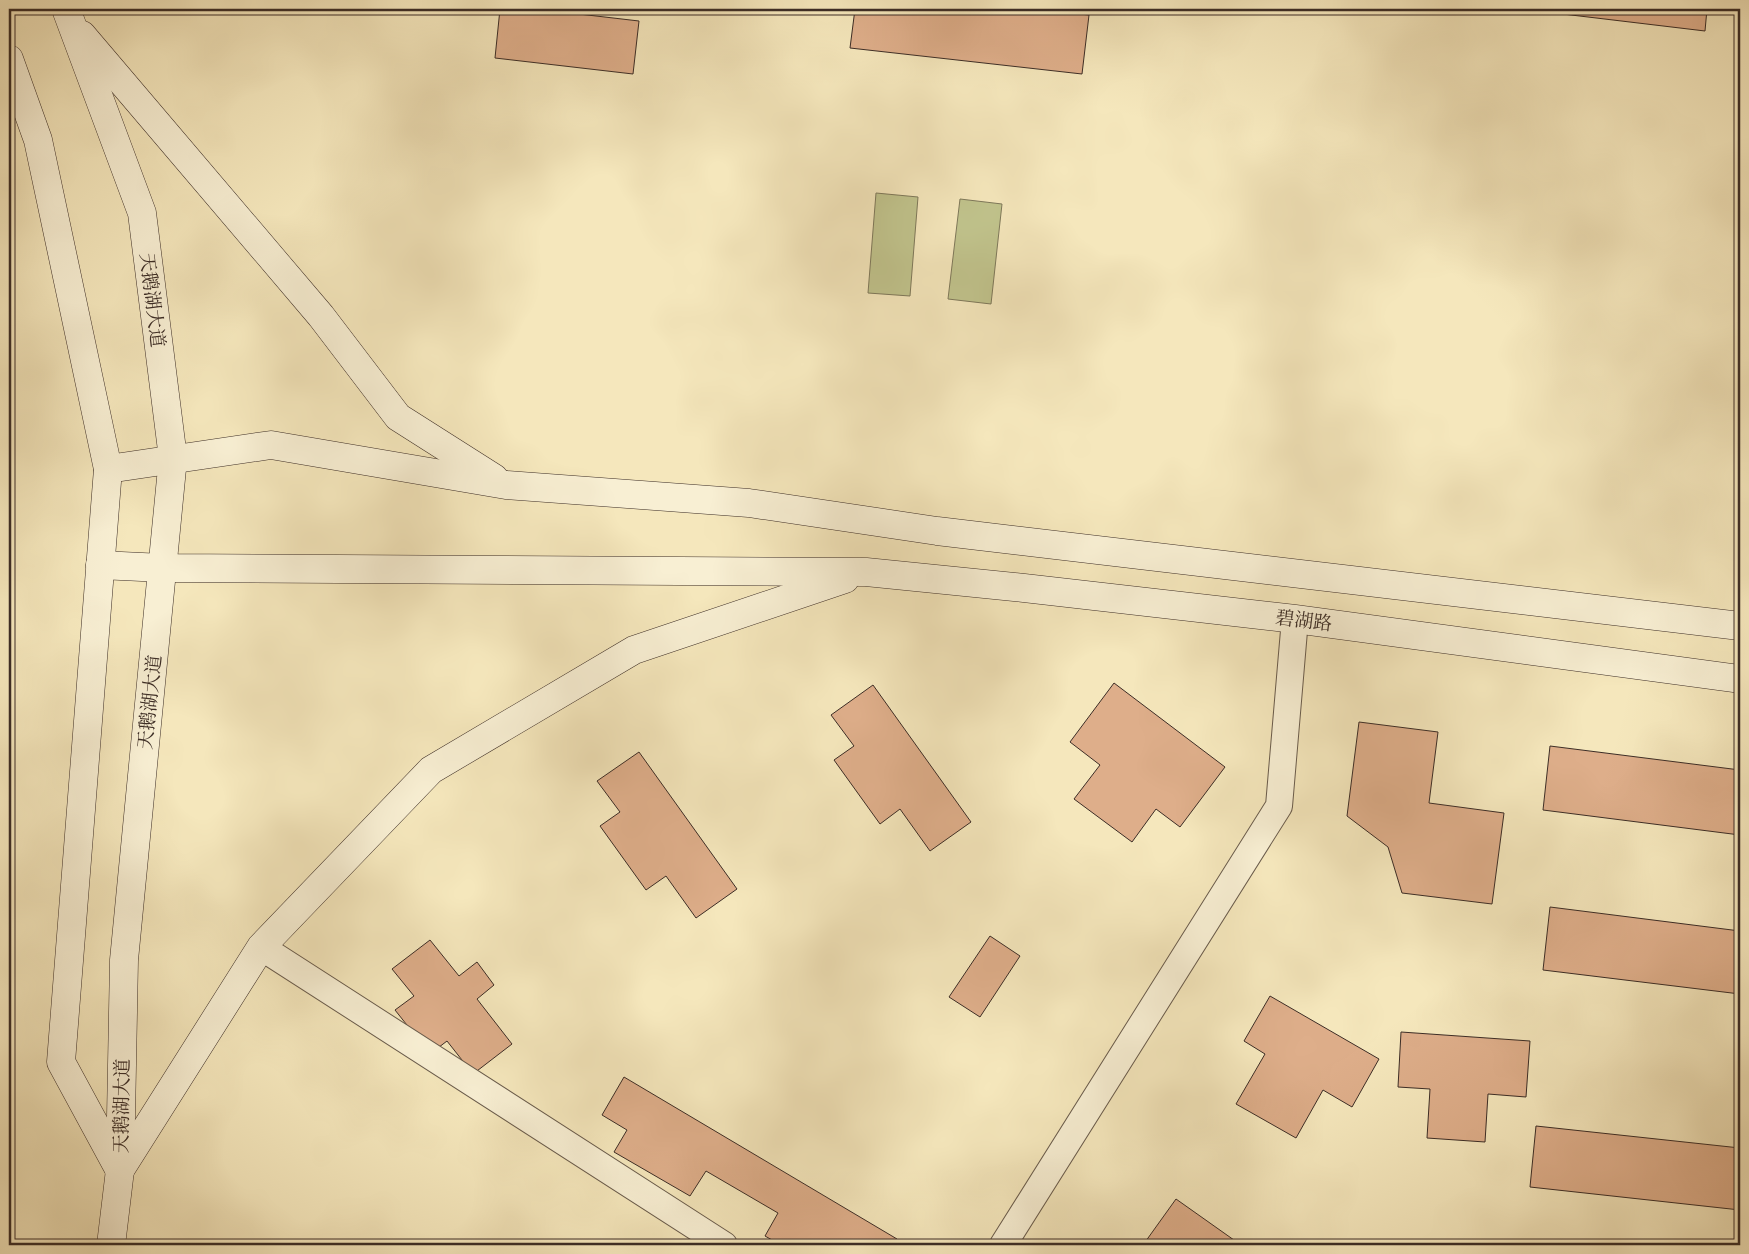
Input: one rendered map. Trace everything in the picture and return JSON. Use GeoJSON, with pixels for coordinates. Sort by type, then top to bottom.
{"type":"FeatureCollection","features":[{"type":"Feature","properties":{"kind":"main road","name":"天鹅湖大道"},"geometry":{"type":"LineString","coordinates":[[68,15],[142,213],[174,458],[124,960],[120,1170]]}},
{"type":"Feature","properties":{"kind":"main road"},"geometry":{"type":"LineString","coordinates":[[68,15],[321,316],[398,417],[506,485]]}},
{"type":"Feature","properties":{"kind":"main road","name":"天鹅湖大道"},"geometry":{"type":"LineString","coordinates":[[9,59],[38,140],[108,469],[61,1062],[120,1170]]}},
{"type":"Feature","properties":{"kind":"main road"},"geometry":{"type":"LineString","coordinates":[[108,469],[271,444],[506,485],[749,503],[937,531],[1740,626]]}},
{"type":"Feature","properties":{"kind":"main road","name":"碧湖路"},"geometry":{"type":"LineString","coordinates":[[100,565],[163,568],[866,572],[1295,619],[1740,679]]}},
{"type":"Feature","properties":{"kind":"main road"},"geometry":{"type":"LineString","coordinates":[[111,1245],[120,1170],[260,947],[431,770],[634,650],[866,572]]}},
{"type":"Feature","properties":{"kind":"street"},"geometry":{"type":"LineString","coordinates":[[1003,1245],[1279,806],[1295,619]]}},
{"type":"Feature","properties":{"kind":"street"},"geometry":{"type":"LineString","coordinates":[[260,947],[724,1245]]}},
{"type":"Feature","properties":{"kind":"green space"},"geometry":{"type":"Polygon","coordinates":[[[876,193],[918,197],[910,296],[868,293],[876,193]]]}},
{"type":"Feature","properties":{"kind":"green space"},"geometry":{"type":"Polygon","coordinates":[[[960,199],[1002,204],[991,304],[948,299],[960,199]]]}},
{"type":"Feature","properties":{"kind":"building"},"geometry":{"type":"Polygon","coordinates":[[[500,9],[536,9],[639,21],[633,74],[495,58],[500,9]]]}},
{"type":"Feature","properties":{"kind":"building"},"geometry":{"type":"Polygon","coordinates":[[[855,9],[1031,9],[1089,15],[1082,74],[850,48],[855,9]]]}},
{"type":"Feature","properties":{"kind":"building"},"geometry":{"type":"Polygon","coordinates":[[[1521,9],[1707,9],[1705,31],[1521,9]]]}},
{"type":"Feature","properties":{"kind":"building"},"geometry":{"type":"Polygon","coordinates":[[[1114,683],[1225,767],[1180,827],[1156,809],[1132,842],[1074,799],[1100,765],[1070,742],[1114,683]]]}},
{"type":"Feature","properties":{"kind":"building"},"geometry":{"type":"Polygon","coordinates":[[[873,685],[971,822],[930,851],[900,809],[880,824],[834,760],[854,746],[831,715],[873,685]]]}},
{"type":"Feature","properties":{"kind":"building"},"geometry":{"type":"Polygon","coordinates":[[[1359,722],[1438,732],[1429,803],[1504,813],[1492,904],[1402,893],[1388,847],[1347,816],[1359,722]]]}},
{"type":"Feature","properties":{"kind":"building"},"geometry":{"type":"Polygon","coordinates":[[[1550,746],[1740,770],[1740,835],[1543,810],[1550,746]]]}},
{"type":"Feature","properties":{"kind":"building"},"geometry":{"type":"Polygon","coordinates":[[[639,752],[737,889],[696,918],[666,876],[646,890],[600,826],[620,812],[597,781],[639,752]]]}},
{"type":"Feature","properties":{"kind":"building"},"geometry":{"type":"Polygon","coordinates":[[[1550,907],[1740,931],[1740,994],[1543,970],[1550,907]]]}},
{"type":"Feature","properties":{"kind":"building"},"geometry":{"type":"Polygon","coordinates":[[[990,936],[1020,956],[980,1017],[949,997],[990,936]]]}},
{"type":"Feature","properties":{"kind":"building"},"geometry":{"type":"Polygon","coordinates":[[[430,940],[459,976],[477,962],[494,985],[477,999],[512,1044],[473,1074],[447,1041],[430,1054],[395,1010],[414,996],[392,969],[430,940]]]}},
{"type":"Feature","properties":{"kind":"building"},"geometry":{"type":"Polygon","coordinates":[[[1270,996],[1379,1059],[1352,1107],[1323,1090],[1296,1138],[1236,1104],[1265,1054],[1244,1041],[1270,996]]]}},
{"type":"Feature","properties":{"kind":"building"},"geometry":{"type":"Polygon","coordinates":[[[1401,1032],[1530,1041],[1526,1097],[1488,1094],[1485,1142],[1427,1138],[1430,1089],[1398,1087],[1401,1032]]]}},
{"type":"Feature","properties":{"kind":"building"},"geometry":{"type":"Polygon","coordinates":[[[624,1077],[897,1239],[893,1245],[781,1245],[765,1236],[778,1213],[706,1171],[690,1196],[614,1152],[627,1130],[602,1115],[624,1077]]]}},
{"type":"Feature","properties":{"kind":"building"},"geometry":{"type":"Polygon","coordinates":[[[1536,1126],[1740,1148],[1740,1210],[1530,1187],[1536,1126]]]}},
{"type":"Feature","properties":{"kind":"building"},"geometry":{"type":"Polygon","coordinates":[[[1176,1199],[1241,1245],[1143,1245],[1176,1199]]]}}]}
